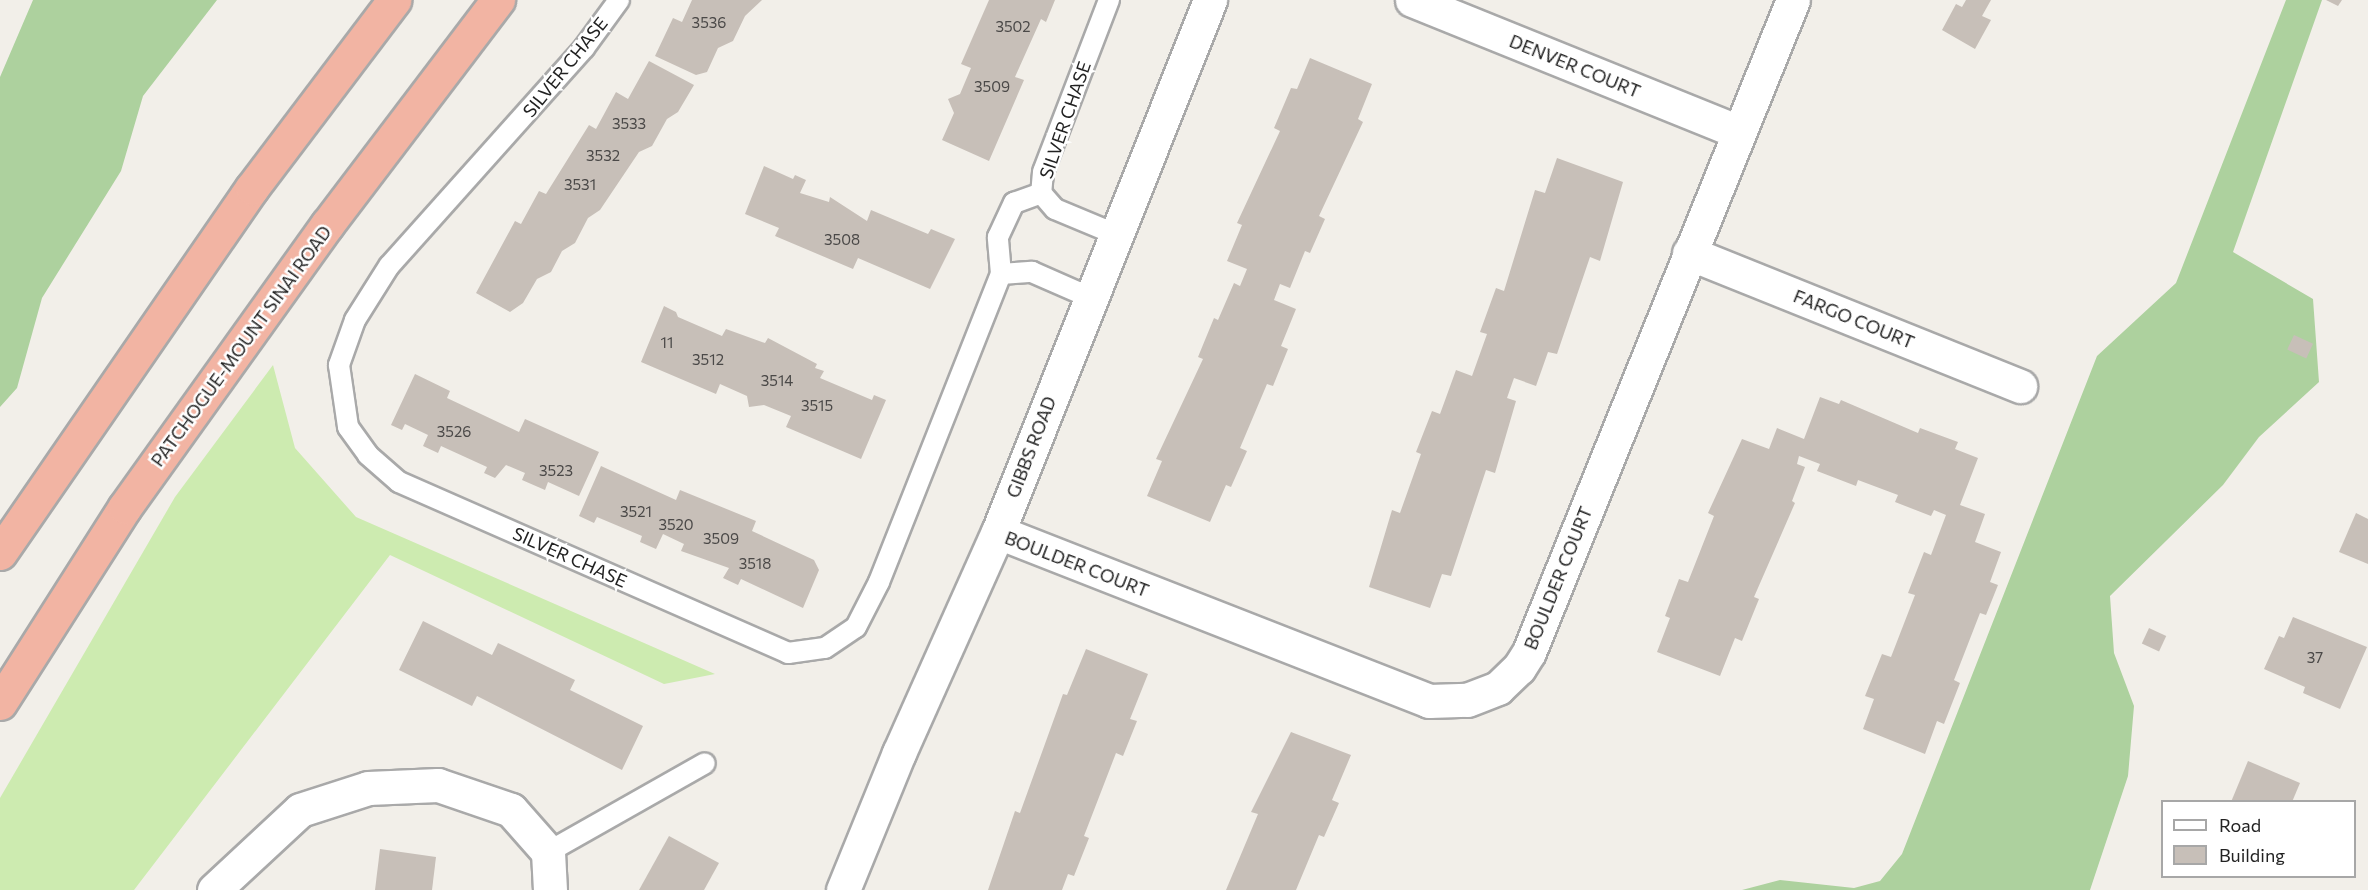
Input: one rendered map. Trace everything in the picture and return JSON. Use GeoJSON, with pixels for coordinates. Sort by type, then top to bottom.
{"type":"FeatureCollection","features":[{"type":"Feature","properties":{"kind":"highway"},"geometry":{"type":"LineString","coordinates":[[0,553],[252,188],[394,0]]}},
{"type":"Feature","properties":{"kind":"highway","name":"PATCHOGUE-MOUNT SINAI ROAD"},"geometry":{"type":"LineString","coordinates":[[0,703],[124,507],[327,225],[498,0]]}},
{"type":"Feature","properties":{"kind":"street","name":"GIBBS ROAD"},"geometry":{"type":"LineString","coordinates":[[843,890],[899,753],[998,532],[1089,297],[1210,0]]}},
{"type":"Feature","properties":{"kind":"street","name":"DENVER COURT"},"geometry":{"type":"LineString","coordinates":[[1412,0],[1738,132]]}},
{"type":"Feature","properties":{"kind":"street","name":"BOULDER COURT"},"geometry":{"type":"LineString","coordinates":[[998,532],[1430,701],[1452,703],[1483,695],[1510,679],[1529,652],[1793,0]]}},
{"type":"Feature","properties":{"kind":"street","name":"FARGO COURT"},"geometry":{"type":"LineString","coordinates":[[1689,253],[2020,386]]}},
{"type":"Feature","properties":{"kind":"street"},"geometry":{"type":"LineString","coordinates":[[214,890],[300,810],[368,788],[438,785],[511,810],[548,852],[550,890]]}},
{"type":"Feature","properties":{"kind":"lane","name":"SILVER CHASE"},"geometry":{"type":"LineString","coordinates":[[619,0],[584,48],[389,266],[355,320],[339,365],[348,427],[368,455],[399,482],[788,653],[825,648],[856,627],[879,582],[1001,274]]}},
{"type":"Feature","properties":{"kind":"lane","name":"SILVER CHASE"},"geometry":{"type":"LineString","coordinates":[[1109,0],[1043,172],[1041,193],[1054,208],[1115,234]]}},
{"type":"Feature","properties":{"kind":"lane"},"geometry":{"type":"LineString","coordinates":[[1041,193],[1014,203],[998,237],[1001,274],[1032,272],[1089,297]]}},
{"type":"Feature","properties":{"kind":"lane"},"geometry":{"type":"LineString","coordinates":[[548,852],[705,763]]}},
{"type":"Feature","properties":{"kind":"green space"},"geometry":{"type":"Polygon","coordinates":[[[33,0],[217,0],[143,96],[121,171],[42,298],[17,388],[0,407],[0,77],[33,0]]]}},
{"type":"Feature","properties":{"kind":"green space"},"geometry":{"type":"Polygon","coordinates":[[[2286,0],[2322,0],[2233,252],[2313,299],[2319,382],[2259,437],[2223,485],[2110,596],[2114,653],[2134,706],[2128,776],[2090,890],[1742,890],[1780,880],[1854,888],[1880,881],[1902,854],[2097,356],[2176,283],[2286,0]]]}},
{"type":"Feature","properties":{"kind":"green space"},"geometry":{"type":"Polygon","coordinates":[[[273,365],[295,448],[356,517],[715,674],[664,684],[390,555],[134,890],[0,890],[0,798],[175,497],[273,365]]]}},
{"type":"Feature","properties":{"kind":"building"},"geometry":{"type":"Polygon","coordinates":[[[692,0],[762,0],[745,16],[733,41],[718,48],[707,72],[696,75],[655,56],[673,18],[682,22],[692,0]]]}},
{"type":"Feature","properties":{"kind":"building"},"geometry":{"type":"Polygon","coordinates":[[[989,0],[1055,0],[1046,22],[1041,19],[1015,77],[1024,80],[989,161],[942,140],[954,113],[948,99],[960,94],[971,68],[961,64],[989,0]]]}},
{"type":"Feature","properties":{"kind":"building"},"geometry":{"type":"Polygon","coordinates":[[[1966,0],[1991,0],[1982,16],[1991,20],[1975,49],[1942,30],[1956,4],[1962,7],[1966,0]]]}},
{"type":"Feature","properties":{"kind":"building"},"geometry":{"type":"Polygon","coordinates":[[[2326,0],[2342,0],[2338,6],[2326,0]]]}},
{"type":"Feature","properties":{"kind":"building"},"geometry":{"type":"Polygon","coordinates":[[[1310,58],[1372,84],[1358,119],[1363,122],[1319,216],[1325,219],[1310,253],[1305,251],[1290,288],[1280,284],[1274,300],[1296,309],[1281,346],[1288,349],[1273,386],[1267,384],[1240,448],[1247,451],[1231,487],[1226,485],[1210,522],[1147,496],[1162,461],[1156,459],[1203,359],[1198,357],[1214,318],[1218,320],[1234,283],[1240,286],[1247,269],[1227,261],[1242,225],[1237,223],[1280,131],[1274,128],[1291,88],[1297,89],[1310,58]]]}},
{"type":"Feature","properties":{"kind":"building"},"geometry":{"type":"Polygon","coordinates":[[[649,61],[694,85],[678,112],[667,119],[652,146],[639,152],[600,210],[588,218],[575,243],[562,251],[551,272],[537,279],[523,303],[510,312],[476,293],[515,221],[521,224],[539,191],[546,194],[589,125],[596,129],[616,92],[628,99],[649,61]]]}},
{"type":"Feature","properties":{"kind":"building"},"geometry":{"type":"Polygon","coordinates":[[[1557,158],[1623,182],[1600,261],[1590,257],[1557,354],[1548,352],[1536,386],[1514,378],[1507,398],[1516,401],[1495,473],[1486,470],[1451,576],[1442,574],[1430,608],[1369,587],[1392,510],[1400,513],[1421,454],[1416,452],[1432,411],[1440,414],[1456,370],[1472,376],[1487,334],[1480,332],[1496,288],[1504,291],[1535,190],[1545,193],[1557,158]]]}},
{"type":"Feature","properties":{"kind":"building"},"geometry":{"type":"Polygon","coordinates":[[[764,166],[793,179],[795,175],[806,180],[800,193],[829,202],[830,197],[867,221],[871,210],[928,234],[931,229],[955,239],[930,289],[858,258],[853,269],[775,236],[779,228],[745,214],[764,166]]]}},
{"type":"Feature","properties":{"kind":"building"},"geometry":{"type":"Polygon","coordinates":[[[664,306],[676,312],[678,317],[722,336],[726,329],[765,343],[768,338],[817,364],[815,368],[824,371],[820,378],[872,400],[874,395],[886,400],[861,459],[786,427],[791,416],[764,405],[749,407],[747,396],[720,384],[716,394],[641,362],[664,306]]]}},
{"type":"Feature","properties":{"kind":"building"},"geometry":{"type":"Polygon","coordinates":[[[2294,335],[2313,344],[2306,358],[2287,350],[2294,335]]]}},
{"type":"Feature","properties":{"kind":"building"},"geometry":{"type":"Polygon","coordinates":[[[415,374],[450,391],[447,398],[519,432],[525,419],[599,452],[579,496],[548,482],[545,490],[522,480],[525,473],[506,465],[495,478],[484,473],[487,467],[441,446],[438,453],[423,446],[428,435],[405,424],[402,430],[391,425],[415,374]]]}},
{"type":"Feature","properties":{"kind":"building"},"geometry":{"type":"Polygon","coordinates":[[[1820,397],[1839,404],[1841,400],[1918,433],[1920,428],[1958,442],[1955,449],[1978,458],[1960,505],[1985,514],[1975,542],[2001,552],[1990,582],[1998,585],[1986,615],[1980,613],[1954,680],[1960,683],[1944,724],[1937,721],[1925,754],[1863,729],[1874,699],[1865,696],[1882,654],[1891,657],[1915,595],[1908,593],[1924,552],[1931,555],[1946,515],[1934,510],[1931,516],[1895,502],[1898,495],[1858,480],[1856,486],[1817,471],[1820,464],[1799,456],[1797,464],[1805,467],[1792,501],[1795,503],[1754,597],[1759,599],[1742,641],[1735,638],[1720,676],[1657,652],[1670,618],[1665,616],[1679,579],[1688,582],[1714,516],[1708,513],[1742,439],[1769,449],[1777,428],[1804,439],[1820,397]]]}},
{"type":"Feature","properties":{"kind":"building"},"geometry":{"type":"Polygon","coordinates":[[[601,466],[676,500],[680,490],[756,521],[752,531],[814,560],[819,570],[803,608],[741,579],[738,585],[723,578],[729,568],[681,551],[684,544],[663,534],[656,549],[640,542],[642,536],[597,517],[594,523],[579,516],[601,466]]]}},
{"type":"Feature","properties":{"kind":"building"},"geometry":{"type":"Polygon","coordinates":[[[2356,513],[2368,519],[2368,564],[2339,552],[2356,513]]]}},
{"type":"Feature","properties":{"kind":"building"},"geometry":{"type":"Polygon","coordinates":[[[2293,617],[2367,647],[2340,709],[2303,693],[2305,687],[2264,669],[2279,636],[2284,638],[2293,617]]]}},
{"type":"Feature","properties":{"kind":"building"},"geometry":{"type":"Polygon","coordinates":[[[423,621],[492,655],[498,643],[575,680],[570,690],[643,726],[622,770],[477,696],[472,706],[399,670],[423,621]]]}},
{"type":"Feature","properties":{"kind":"building"},"geometry":{"type":"Polygon","coordinates":[[[2149,628],[2166,636],[2159,651],[2142,643],[2149,628]]]}},
{"type":"Feature","properties":{"kind":"building"},"geometry":{"type":"Polygon","coordinates":[[[1086,649],[1148,674],[1130,719],[1137,721],[1123,756],[1116,753],[1084,836],[1089,838],[1074,876],[1068,874],[1062,890],[988,890],[1015,811],[1020,813],[1063,694],[1067,695],[1086,649]]]}},
{"type":"Feature","properties":{"kind":"building"},"geometry":{"type":"Polygon","coordinates":[[[1291,732],[1351,755],[1332,800],[1339,803],[1324,837],[1319,835],[1296,890],[1226,890],[1258,814],[1251,812],[1291,732]]]}},
{"type":"Feature","properties":{"kind":"building"},"geometry":{"type":"Polygon","coordinates":[[[2248,761],[2300,783],[2293,800],[2232,800],[2248,761]]]}},
{"type":"Feature","properties":{"kind":"building"},"geometry":{"type":"Polygon","coordinates":[[[669,836],[719,863],[704,890],[639,890],[669,836]]]}},
{"type":"Feature","properties":{"kind":"building"},"geometry":{"type":"Polygon","coordinates":[[[380,849],[436,857],[432,890],[375,890],[380,849]]]}}]}
